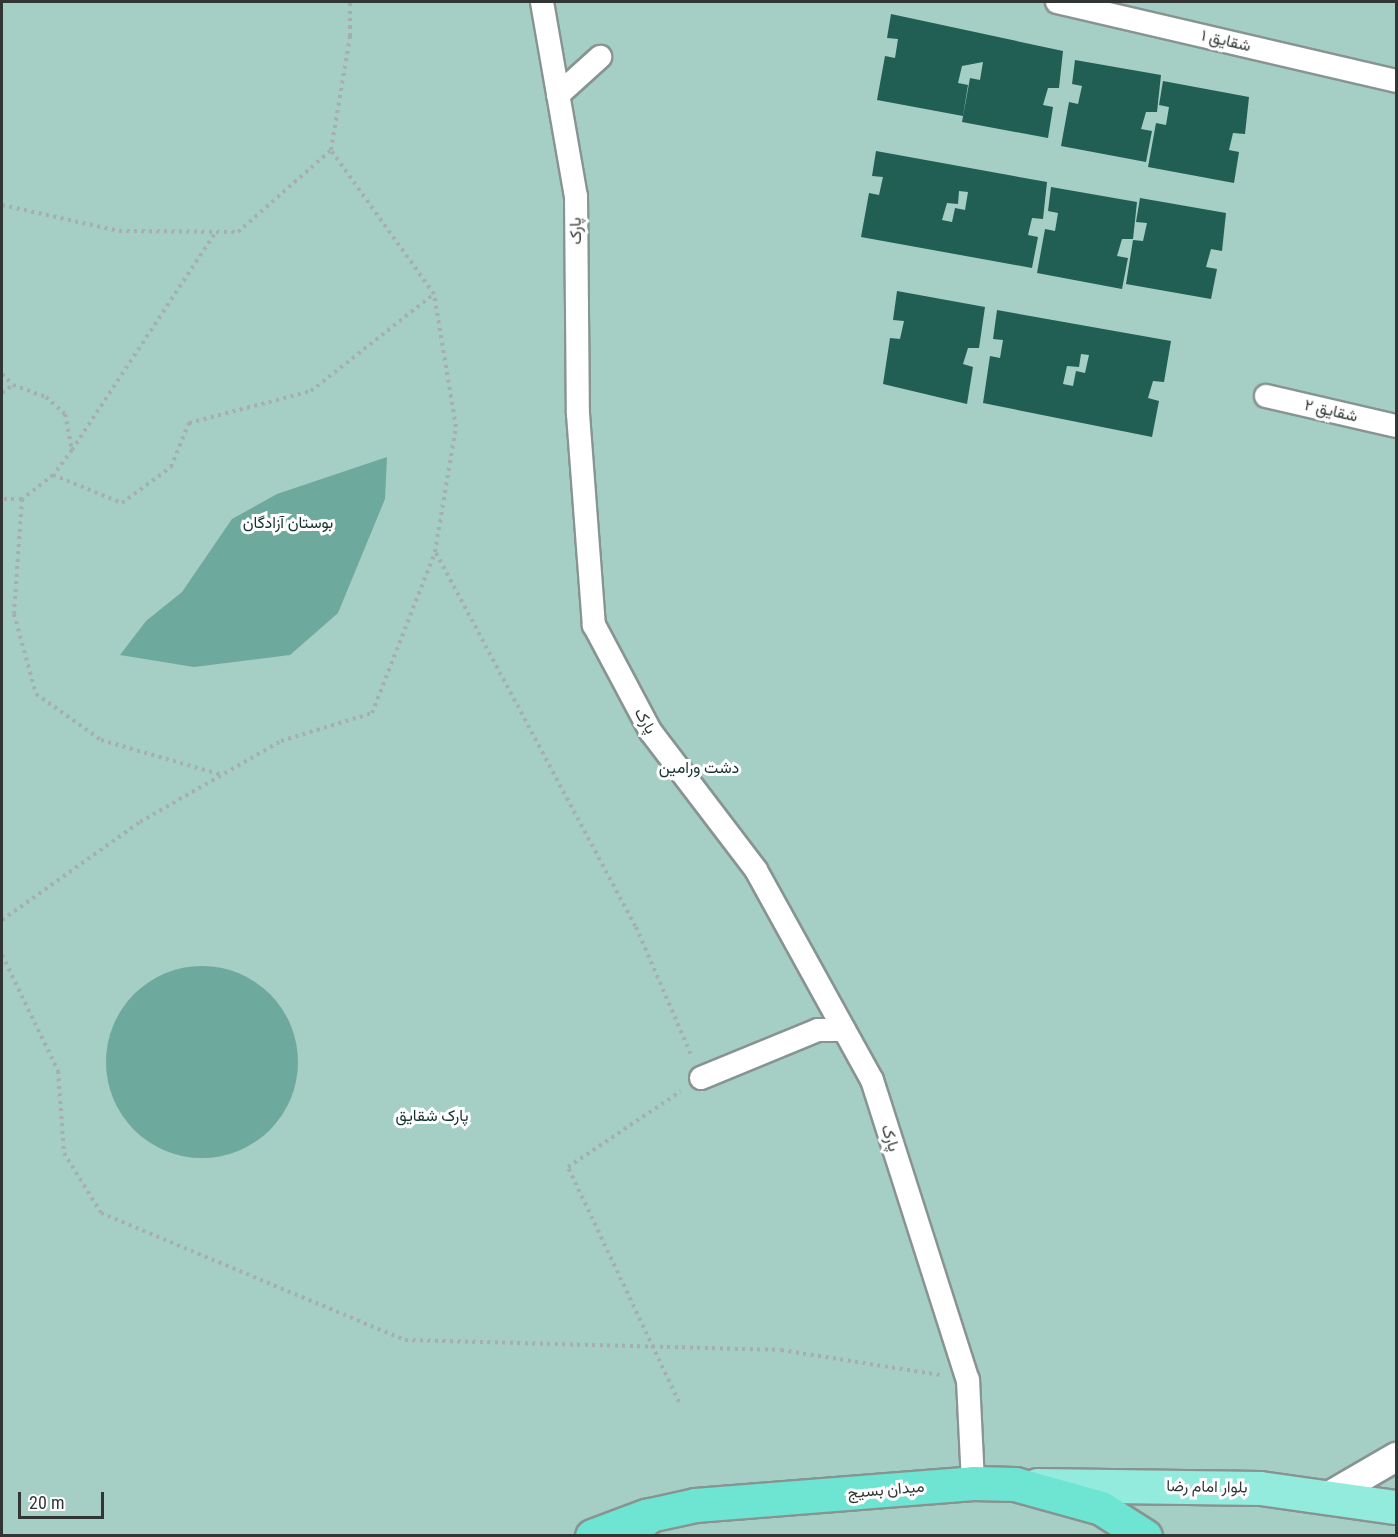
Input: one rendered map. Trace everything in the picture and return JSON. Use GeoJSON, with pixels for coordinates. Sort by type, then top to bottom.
{"type":"FeatureCollection","features":[{"type":"Feature","properties":{"kind":"highway","name":"میدان بسیج"},"geometry":{"type":"LineString","coordinates":[[625,1536],[650,1515],[695,1505],[973,1483],[1015,1484],[1101,1508],[1145,1536]]}},
{"type":"Feature","properties":{"kind":"highway"},"geometry":{"type":"LineString","coordinates":[[592,1536],[650,1515]]}},
{"type":"Feature","properties":{"kind":"main road","name":"بلوار امام رضا"},"geometry":{"type":"LineString","coordinates":[[1015,1484],[1260,1488],[1396,1507]]}},
{"type":"Feature","properties":{"kind":"street","name":"پارک"},"geometry":{"type":"LineString","coordinates":[[542,2],[576,196],[578,414],[594,625],[651,732],[756,870],[872,1080],[968,1380],[973,1483]]}},
{"type":"Feature","properties":{"kind":"street","name":"شقایق ۱"},"geometry":{"type":"LineString","coordinates":[[1057,2],[1396,81]]}},
{"type":"Feature","properties":{"kind":"street"},"geometry":{"type":"LineString","coordinates":[[558,94],[600,57]]}},
{"type":"Feature","properties":{"kind":"street","name":"شقایق ۲"},"geometry":{"type":"LineString","coordinates":[[1266,396],[1396,426]]}},
{"type":"Feature","properties":{"kind":"street"},"geometry":{"type":"LineString","coordinates":[[701,1078],[818,1030],[844,1030]]}},
{"type":"Feature","properties":{"kind":"street"},"geometry":{"type":"LineString","coordinates":[[1328,1497],[1396,1458]]}},
{"type":"Feature","properties":{"kind":"path"},"geometry":{"type":"LineString","coordinates":[[2,205],[119,231],[238,232],[331,150],[350,36],[350,2]]}},
{"type":"Feature","properties":{"kind":"path"},"geometry":{"type":"LineString","coordinates":[[2,920],[140,822],[281,741],[372,713],[435,552],[456,427],[434,294],[331,150]]}},
{"type":"Feature","properties":{"kind":"path"},"geometry":{"type":"LineString","coordinates":[[2,499],[22,499],[53,475],[72,450],[216,232]]}},
{"type":"Feature","properties":{"kind":"path"},"geometry":{"type":"LineString","coordinates":[[53,475],[122,503],[171,466],[189,423],[311,391],[434,294]]}},
{"type":"Feature","properties":{"kind":"path"},"geometry":{"type":"LineString","coordinates":[[2,374],[13,385],[46,397],[65,414],[72,450]]}},
{"type":"Feature","properties":{"kind":"path"},"geometry":{"type":"LineString","coordinates":[[2,393],[13,385]]}},
{"type":"Feature","properties":{"kind":"path"},"geometry":{"type":"LineString","coordinates":[[22,499],[14,614],[36,694],[101,740],[222,775]]}},
{"type":"Feature","properties":{"kind":"path"},"geometry":{"type":"LineString","coordinates":[[435,552],[636,927],[701,1078],[568,1167],[679,1402]]}},
{"type":"Feature","properties":{"kind":"path"},"geometry":{"type":"LineString","coordinates":[[2,955],[58,1071],[64,1152],[101,1213],[405,1340],[781,1350],[968,1380]]}},
{"type":"Feature","properties":{"kind":"green space","name":"دشت ورامین"},"geometry":{"type":"Polygon","coordinates":[[[2,2],[1396,2],[1396,1535],[2,1535],[2,2]]]}},
{"type":"Feature","properties":{"kind":"shaded area"},"geometry":{"type":"Polygon","coordinates":[[[387,457],[385,499],[338,613],[290,655],[194,667],[120,655],[146,621],[182,592],[232,519],[277,494],[387,457]]]}},
{"type":"Feature","properties":{"kind":"shaded area"},"geometry":{"type":"Polygon","coordinates":[[[193,966],[211,966],[239,973],[270,994],[291,1025],[298,1062],[291,1099],[270,1130],[239,1151],[211,1158],[193,1158],[157,1147],[128,1123],[117,1107],[110,1090],[106,1071],[106,1053],[117,1017],[141,988],[157,977],[174,970],[193,966]]]}},
{"type":"Feature","properties":{"kind":"building"},"geometry":{"type":"Polygon","coordinates":[[[891,14],[1063,51],[1059,88],[1048,88],[1043,105],[1053,107],[1048,138],[962,122],[970,78],[980,80],[983,62],[962,66],[958,83],[968,85],[963,116],[877,100],[885,56],[895,58],[898,39],[887,38],[891,14]]]}},
{"type":"Feature","properties":{"kind":"building"},"geometry":{"type":"Polygon","coordinates":[[[1075,60],[1161,75],[1157,112],[1146,112],[1141,129],[1152,131],[1146,162],[1061,146],[1069,102],[1078,104],[1082,86],[1072,84],[1075,60]]]}},
{"type":"Feature","properties":{"kind":"building"},"geometry":{"type":"Polygon","coordinates":[[[1163,81],[1249,97],[1245,134],[1233,133],[1229,150],[1239,152],[1234,183],[1148,167],[1156,123],[1166,125],[1169,107],[1159,105],[1163,81]]]}},
{"type":"Feature","properties":{"kind":"building"},"geometry":{"type":"Polygon","coordinates":[[[876,151],[1047,182],[1043,219],[1032,218],[1028,235],[1038,237],[1032,268],[861,237],[869,193],[879,195],[883,177],[872,176],[876,151]],[[959,191],[958,204],[947,203],[942,220],[952,222],[955,208],[965,210],[968,192],[959,191]]]}},
{"type":"Feature","properties":{"kind":"building"},"geometry":{"type":"Polygon","coordinates":[[[1051,187],[1137,202],[1133,239],[1122,239],[1117,256],[1128,258],[1122,289],[1037,273],[1045,229],[1055,231],[1058,213],[1048,211],[1051,187]]]}},
{"type":"Feature","properties":{"kind":"building"},"geometry":{"type":"Polygon","coordinates":[[[1140,198],[1226,213],[1222,251],[1211,249],[1206,267],[1217,269],[1211,299],[1126,284],[1133,240],[1143,241],[1147,223],[1136,222],[1140,198]]]}},
{"type":"Feature","properties":{"kind":"building"},"geometry":{"type":"Polygon","coordinates":[[[897,291],[985,307],[979,348],[968,348],[963,364],[973,367],[967,404],[883,384],[890,338],[900,339],[904,321],[893,320],[897,291]]]}},
{"type":"Feature","properties":{"kind":"building"},"geometry":{"type":"Polygon","coordinates":[[[997,310],[1171,341],[1164,382],[1153,381],[1148,398],[1159,401],[1152,437],[983,403],[990,356],[1000,358],[1003,340],[993,339],[997,310]],[[1081,354],[1079,367],[1067,366],[1063,384],[1073,386],[1076,371],[1085,373],[1089,355],[1081,354]]]}},
{"type":"Feature","properties":{"kind":"park label","name":"بوستان آزادگان"},"geometry":{"type":"Point","coordinates":[288,523]}},
{"type":"Feature","properties":{"kind":"park label","name":"پارک شقایق"},"geometry":{"type":"Point","coordinates":[432,1116]}}]}
